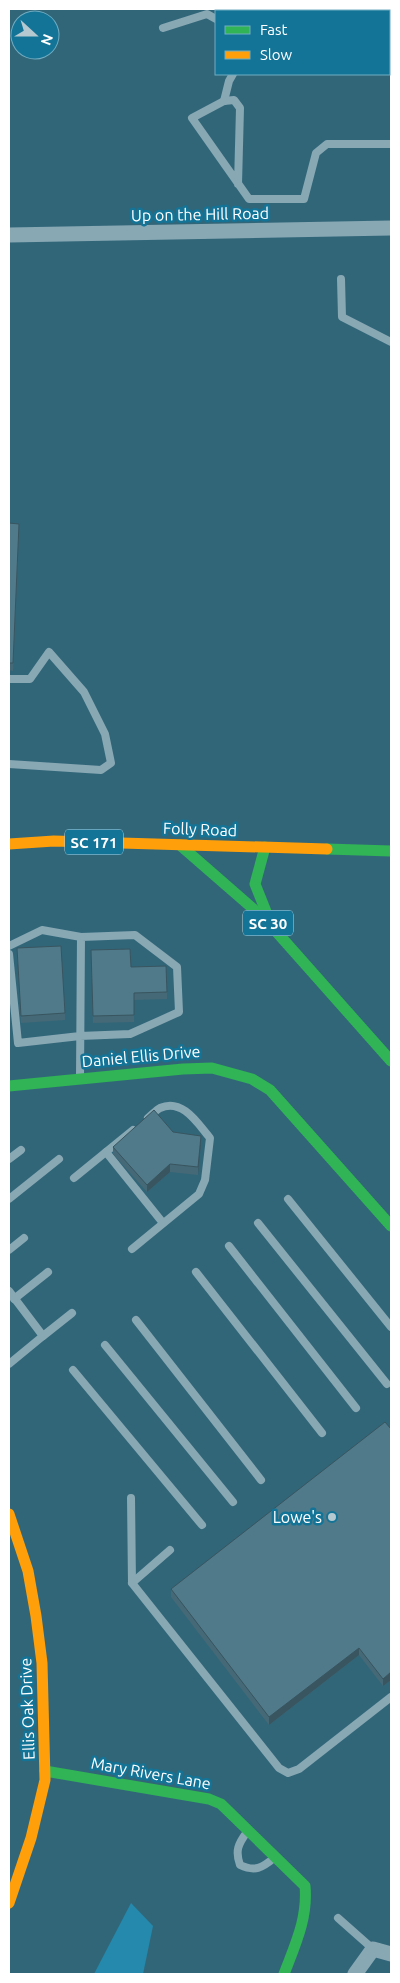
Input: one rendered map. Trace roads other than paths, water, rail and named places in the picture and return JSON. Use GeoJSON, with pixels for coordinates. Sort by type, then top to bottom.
{"type":"FeatureCollection","features":[{"type":"Feature","properties":{"kind":"main road","name":"Folly Road"},"geometry":{"type":"LineString","coordinates":[[9,844],[40,841],[391,851]]}},
{"type":"Feature","properties":{"kind":"main road","name":"SC 30"},"geometry":{"type":"LineString","coordinates":[[180,845],[238,894],[272,927],[391,1061]]}},
{"type":"Feature","properties":{"kind":"main road"},"geometry":{"type":"LineString","coordinates":[[265,847],[255,884],[272,927]]}},
{"type":"Feature","properties":{"kind":"main road","name":"Daniel Ellis Drive"},"geometry":{"type":"LineString","coordinates":[[9,1086],[183,1069],[212,1068],[252,1079],[270,1090],[391,1226]]}},
{"type":"Feature","properties":{"kind":"main road","name":"Ellis Oak Drive"},"geometry":{"type":"LineString","coordinates":[[9,1514],[28,1571],[36,1616],[42,1663],[45,1771],[45,1780],[30,1838],[9,1903]]}},
{"type":"Feature","properties":{"kind":"main road","name":"Mary Rivers Lane"},"geometry":{"type":"LineString","coordinates":[[45,1771],[209,1799],[221,1804],[305,1886],[308,1899],[305,1917],[284,1974]]}},
{"type":"Feature","properties":{"kind":"street","name":"Up on the Hill Road"},"geometry":{"type":"LineString","coordinates":[[9,235],[391,228]]}},
{"type":"Feature","properties":{"kind":"street"},"geometry":{"type":"LineString","coordinates":[[355,1974],[373,1949],[391,1954]]}},
{"type":"Feature","properties":{"kind":"lane"},"geometry":{"type":"LineString","coordinates":[[163,28],[207,14],[215,18]]}},
{"type":"Feature","properties":{"kind":"lane"},"geometry":{"type":"LineString","coordinates":[[224,101],[232,75]]}},
{"type":"Feature","properties":{"kind":"lane"},"geometry":{"type":"LineString","coordinates":[[238,184],[240,108],[234,100],[224,101],[192,118],[238,184],[249,199],[304,199],[316,153],[327,144],[391,144]]}},
{"type":"Feature","properties":{"kind":"lane"},"geometry":{"type":"LineString","coordinates":[[341,279],[342,317],[391,342]]}},
{"type":"Feature","properties":{"kind":"lane"},"geometry":{"type":"LineString","coordinates":[[9,679],[30,680],[49,652],[84,692],[104,734],[111,763],[100,770],[9,764]]}},
{"type":"Feature","properties":{"kind":"lane"},"geometry":{"type":"LineString","coordinates":[[9,946],[42,930],[81,937],[135,935],[177,967],[179,1012],[130,1034],[80,1036],[18,1042],[9,954]]}},
{"type":"Feature","properties":{"kind":"lane"},"geometry":{"type":"LineString","coordinates":[[80,1079],[81,937]]}},
{"type":"Feature","properties":{"kind":"lane"},"geometry":{"type":"LineString","coordinates":[[74,1178],[160,1108],[172,1106],[186,1110],[210,1138],[205,1180],[199,1194],[132,1249]]}},
{"type":"Feature","properties":{"kind":"lane"},"geometry":{"type":"LineString","coordinates":[[9,1159],[21,1150]]}},
{"type":"Feature","properties":{"kind":"lane"},"geometry":{"type":"LineString","coordinates":[[106,1152],[163,1223]]}},
{"type":"Feature","properties":{"kind":"lane"},"geometry":{"type":"LineString","coordinates":[[9,1199],[59,1159]]}},
{"type":"Feature","properties":{"kind":"lane"},"geometry":{"type":"LineString","coordinates":[[288,1199],[391,1327]]}},
{"type":"Feature","properties":{"kind":"lane"},"geometry":{"type":"LineString","coordinates":[[258,1223],[387,1384]]}},
{"type":"Feature","properties":{"kind":"lane"},"geometry":{"type":"LineString","coordinates":[[9,1250],[24,1238]]}},
{"type":"Feature","properties":{"kind":"lane"},"geometry":{"type":"LineString","coordinates":[[228,1246],[356,1408]]}},
{"type":"Feature","properties":{"kind":"lane"},"geometry":{"type":"LineString","coordinates":[[14,1298],[48,1272]]}},
{"type":"Feature","properties":{"kind":"lane"},"geometry":{"type":"LineString","coordinates":[[196,1272],[322,1433]]}},
{"type":"Feature","properties":{"kind":"lane"},"geometry":{"type":"LineString","coordinates":[[9,1291],[43,1336]]}},
{"type":"Feature","properties":{"kind":"lane"},"geometry":{"type":"LineString","coordinates":[[9,1364],[72,1313]]}},
{"type":"Feature","properties":{"kind":"lane"},"geometry":{"type":"LineString","coordinates":[[136,1320],[261,1480]]}},
{"type":"Feature","properties":{"kind":"lane"},"geometry":{"type":"LineString","coordinates":[[105,1345],[233,1502]]}},
{"type":"Feature","properties":{"kind":"lane"},"geometry":{"type":"LineString","coordinates":[[73,1370],[202,1525]]}},
{"type":"Feature","properties":{"kind":"lane"},"geometry":{"type":"LineString","coordinates":[[131,1498],[132,1583],[278,1768],[288,1772],[299,1769],[391,1697]]}},
{"type":"Feature","properties":{"kind":"lane"},"geometry":{"type":"LineString","coordinates":[[132,1583],[170,1550]]}},
{"type":"Feature","properties":{"kind":"lane"},"geometry":{"type":"LineString","coordinates":[[248,1830],[239,1844],[236,1855],[240,1865],[250,1870],[263,1868],[276,1857]]}},
{"type":"Feature","properties":{"kind":"lane"},"geometry":{"type":"LineString","coordinates":[[338,1918],[373,1949]]}},
{"type":"Feature","properties":{"kind":"place","name":"Lowe's"},"geometry":{"type":"Point","coordinates":[332,1517]}}]}
